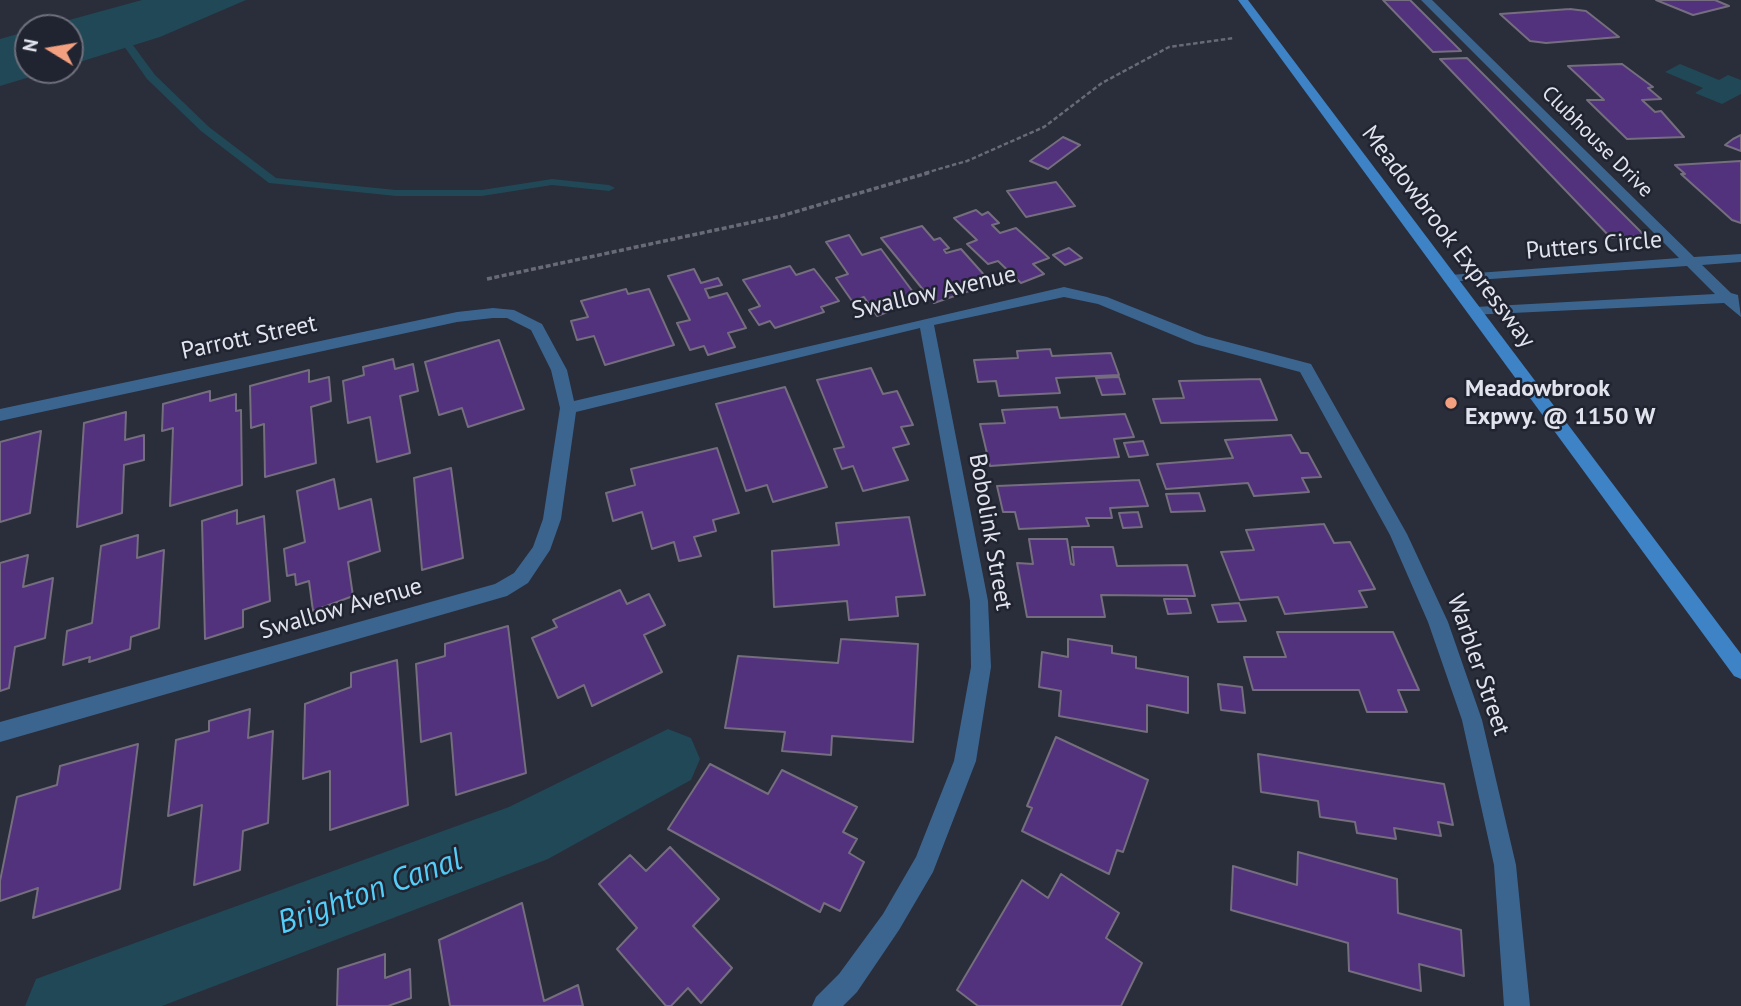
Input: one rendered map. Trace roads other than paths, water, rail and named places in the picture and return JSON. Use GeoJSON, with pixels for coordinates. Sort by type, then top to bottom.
{"type":"FeatureCollection","features":[{"type":"Feature","properties":{"kind":"main road","name":"Meadowbrook Expressway"},"geometry":{"type":"LineString","coordinates":[[1243,0],[1741,670]]}},
{"type":"Feature","properties":{"kind":"street","name":"Clubhouse Drive"},"geometry":{"type":"LineString","coordinates":[[1426,0],[1689,261],[1734,298],[1741,312]]}},
{"type":"Feature","properties":{"kind":"street","name":"Putters Circle"},"geometry":{"type":"LineString","coordinates":[[1450,279],[1741,258]]}},
{"type":"Feature","properties":{"kind":"street","name":"Swallow Avenue"},"geometry":{"type":"LineString","coordinates":[[568,408],[1052,294],[1083,294],[1200,340],[1306,368]]}},
{"type":"Feature","properties":{"kind":"street"},"geometry":{"type":"LineString","coordinates":[[1475,312],[1734,298]]}},
{"type":"Feature","properties":{"kind":"street","name":"Swallow Avenue"},"geometry":{"type":"LineString","coordinates":[[0,732],[500,590],[521,578],[541,550],[552,519],[568,408],[559,370],[546,340],[537,327],[509,313]]}},
{"type":"Feature","properties":{"kind":"street","name":"Parrott Street"},"geometry":{"type":"LineString","coordinates":[[0,415],[457,317],[509,313]]}},
{"type":"Feature","properties":{"kind":"street","name":"Bobolink Street"},"geometry":{"type":"LineString","coordinates":[[825,1006],[848,983],[891,922],[925,864],[965,761],[981,667],[979,601],[926,322]]}},
{"type":"Feature","properties":{"kind":"street","name":"Warbler Street"},"geometry":{"type":"LineString","coordinates":[[1306,368],[1398,534],[1438,622],[1472,720],[1505,864],[1517,1006]]}},
{"type":"Feature","properties":{"kind":"water"},"geometry":{"type":"Polygon","coordinates":[[[142,0],[246,0],[160,37],[84,61],[84,16],[142,0]]]}},
{"type":"Feature","properties":{"kind":"water"},"geometry":{"type":"Polygon","coordinates":[[[14,35],[14,82],[0,86],[0,39],[14,35]]]}},
{"type":"Feature","properties":{"kind":"water"},"geometry":{"type":"Polygon","coordinates":[[[1680,64],[1719,80],[1728,75],[1741,80],[1741,94],[1722,104],[1695,93],[1703,88],[1665,72],[1680,64]]]}},
{"type":"Feature","properties":{"kind":"waterway"},"geometry":{"type":"LineString","coordinates":[[124,39],[151,77],[205,129],[273,181],[396,193],[482,193],[552,182],[609,188]]}},
{"type":"Feature","properties":{"kind":"waterway","name":"Brighton Canal"},"geometry":{"type":"LineString","coordinates":[[63,1006],[524,835],[668,759]]}},
{"type":"Feature","properties":{"kind":"place","name":"Meadowbrook Expwy. @ 1150 W"},"geometry":{"type":"Point","coordinates":[1451,403]}}]}
